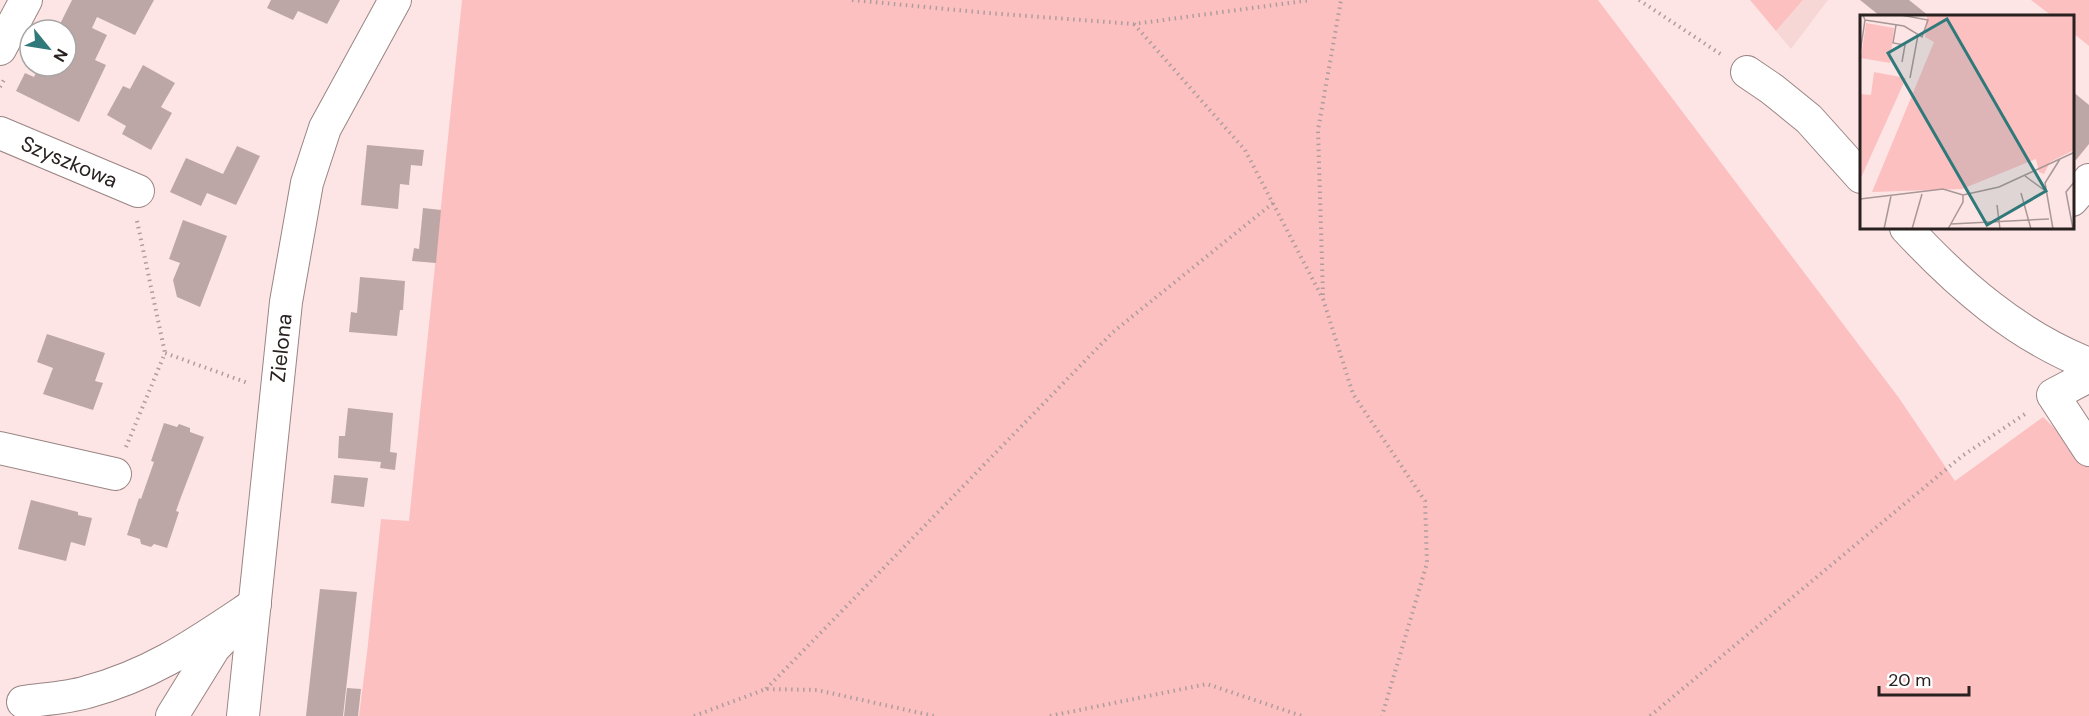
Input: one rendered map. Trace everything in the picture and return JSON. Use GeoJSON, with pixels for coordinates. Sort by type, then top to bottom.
{"type":"FeatureCollection","features":[{"type":"Feature","properties":{"kind":"street"},"geometry":{"type":"LineString","coordinates":[[0,49],[26,0]]}},
{"type":"Feature","properties":{"kind":"street","name":"Zielona"},"geometry":{"type":"LineString","coordinates":[[243,716],[286,302],[307,183],[325,128],[395,0]]}},
{"type":"Feature","properties":{"kind":"street"},"geometry":{"type":"LineString","coordinates":[[1747,72],[1809,118],[1860,176]]}},
{"type":"Feature","properties":{"kind":"street","name":"Szyszkowa"},"geometry":{"type":"LineString","coordinates":[[0,133],[134,190]]}},
{"type":"Feature","properties":{"kind":"street"},"geometry":{"type":"LineString","coordinates":[[2074,199],[2089,180]]}},
{"type":"Feature","properties":{"kind":"street"},"geometry":{"type":"LineString","coordinates":[[1908,230],[1938,262],[1988,306],[2029,334],[2068,356],[2089,364]]}},
{"type":"Feature","properties":{"kind":"street"},"geometry":{"type":"LineString","coordinates":[[2089,376],[2053,395],[2089,450]]}},
{"type":"Feature","properties":{"kind":"street"},"geometry":{"type":"LineString","coordinates":[[0,448],[115,474]]}},
{"type":"Feature","properties":{"kind":"street"},"geometry":{"type":"LineString","coordinates":[[22,704],[86,693],[142,674],[183,653],[255,604]]}},
{"type":"Feature","properties":{"kind":"street"},"geometry":{"type":"LineString","coordinates":[[172,716],[214,648],[255,604]]}},
{"type":"Feature","properties":{"kind":"path"},"geometry":{"type":"LineString","coordinates":[[852,0],[1134,24],[1311,0]]}},
{"type":"Feature","properties":{"kind":"path"},"geometry":{"type":"LineString","coordinates":[[1323,298],[1318,130],[1341,0]]}},
{"type":"Feature","properties":{"kind":"path"},"geometry":{"type":"LineString","coordinates":[[1639,0],[1747,72]]}},
{"type":"Feature","properties":{"kind":"path"},"geometry":{"type":"LineString","coordinates":[[1134,24],[1245,150],[1323,298],[1353,394],[1425,501],[1427,563],[1382,716]]}},
{"type":"Feature","properties":{"kind":"path"},"geometry":{"type":"LineString","coordinates":[[115,474],[165,353],[134,190]]}},
{"type":"Feature","properties":{"kind":"path"},"geometry":{"type":"LineString","coordinates":[[766,689],[1113,332],[1273,203]]}},
{"type":"Feature","properties":{"kind":"path"},"geometry":{"type":"LineString","coordinates":[[165,353],[277,394]]}},
{"type":"Feature","properties":{"kind":"path"},"geometry":{"type":"LineString","coordinates":[[1650,716],[1962,456],[2053,395]]}},
{"type":"Feature","properties":{"kind":"path"},"geometry":{"type":"LineString","coordinates":[[1050,716],[1207,684],[1302,716]]}},
{"type":"Feature","properties":{"kind":"path"},"geometry":{"type":"LineString","coordinates":[[694,716],[766,689],[817,690],[934,716]]}},
{"type":"Feature","properties":{"kind":"shaded area"},"geometry":{"type":"Polygon","coordinates":[[[462,0],[1598,0],[1899,398],[1955,481],[2043,417],[2089,462],[2089,716],[359,716],[381,519],[409,521],[462,0]]]}},
{"type":"Feature","properties":{"kind":"shaded area"},"geometry":{"type":"Polygon","coordinates":[[[1750,0],[1803,0],[1776,31],[1750,0]]]}},
{"type":"Feature","properties":{"kind":"shaded area"},"geometry":{"type":"Polygon","coordinates":[[[1803,0],[1828,0],[1791,49],[1776,31],[1803,0]]]}},
{"type":"Feature","properties":{"kind":"shaded area"},"geometry":{"type":"Polygon","coordinates":[[[2031,0],[2089,0],[2089,46],[2074,34],[2074,15],[2051,15],[2031,0]]]}},
{"type":"Feature","properties":{"kind":"building"},"geometry":{"type":"Polygon","coordinates":[[[72,0],[154,0],[135,35],[97,17],[92,28],[107,35],[95,60],[106,65],[79,122],[16,91],[22,78],[78,78],[78,18],[63,18],[72,0]]]}},
{"type":"Feature","properties":{"kind":"building"},"geometry":{"type":"Polygon","coordinates":[[[271,0],[340,0],[327,24],[298,11],[293,20],[267,8],[271,0]]]}},
{"type":"Feature","properties":{"kind":"building"},"geometry":{"type":"Polygon","coordinates":[[[1860,0],[1909,0],[1928,15],[1879,15],[1860,0]]]}},
{"type":"Feature","properties":{"kind":"building"},"geometry":{"type":"Polygon","coordinates":[[[143,65],[175,83],[161,107],[172,113],[151,150],[122,134],[126,126],[107,115],[123,86],[130,89],[143,65]]]}},
{"type":"Feature","properties":{"kind":"building"},"geometry":{"type":"Polygon","coordinates":[[[2074,93],[2089,105],[2089,144],[2076,160],[2074,159],[2074,93]]]}},
{"type":"Feature","properties":{"kind":"building"},"geometry":{"type":"Polygon","coordinates":[[[367,145],[424,150],[422,166],[411,165],[409,185],[400,184],[398,209],[361,205],[367,145]]]}},
{"type":"Feature","properties":{"kind":"building"},"geometry":{"type":"Polygon","coordinates":[[[237,146],[260,156],[236,205],[207,193],[201,206],[170,192],[186,158],[223,174],[237,146]]]}},
{"type":"Feature","properties":{"kind":"building"},"geometry":{"type":"Polygon","coordinates":[[[423,208],[441,210],[436,263],[412,261],[414,248],[419,249],[423,208]]]}},
{"type":"Feature","properties":{"kind":"building"},"geometry":{"type":"Polygon","coordinates":[[[183,220],[227,236],[200,307],[177,297],[173,280],[180,263],[169,259],[183,220]]]}},
{"type":"Feature","properties":{"kind":"building"},"geometry":{"type":"Polygon","coordinates":[[[360,277],[405,281],[403,310],[400,310],[397,336],[349,332],[351,312],[357,313],[360,277]]]}},
{"type":"Feature","properties":{"kind":"building"},"geometry":{"type":"Polygon","coordinates":[[[47,334],[105,353],[95,381],[103,383],[93,410],[43,394],[53,368],[37,362],[47,334]]]}},
{"type":"Feature","properties":{"kind":"building"},"geometry":{"type":"Polygon","coordinates":[[[348,408],[393,413],[390,452],[397,453],[395,470],[380,468],[381,462],[338,458],[339,436],[345,436],[348,408]]]}},
{"type":"Feature","properties":{"kind":"building"},"geometry":{"type":"Polygon","coordinates":[[[164,423],[177,427],[179,424],[190,428],[190,432],[204,437],[176,511],[179,512],[167,548],[154,544],[151,547],[141,544],[140,539],[127,535],[154,462],[151,461],[164,423]]]}},
{"type":"Feature","properties":{"kind":"building"},"geometry":{"type":"Polygon","coordinates":[[[334,475],[368,478],[364,507],[331,503],[334,475]]]}},
{"type":"Feature","properties":{"kind":"building"},"geometry":{"type":"Polygon","coordinates":[[[31,500],[92,518],[85,546],[71,542],[66,561],[18,549],[31,500]]]}},
{"type":"Feature","properties":{"kind":"building"},"geometry":{"type":"Polygon","coordinates":[[[320,589],[357,592],[343,716],[306,716],[320,589]]]}},
{"type":"Feature","properties":{"kind":"building"},"geometry":{"type":"Polygon","coordinates":[[[347,688],[361,689],[358,716],[344,716],[347,688]]]}}]}
